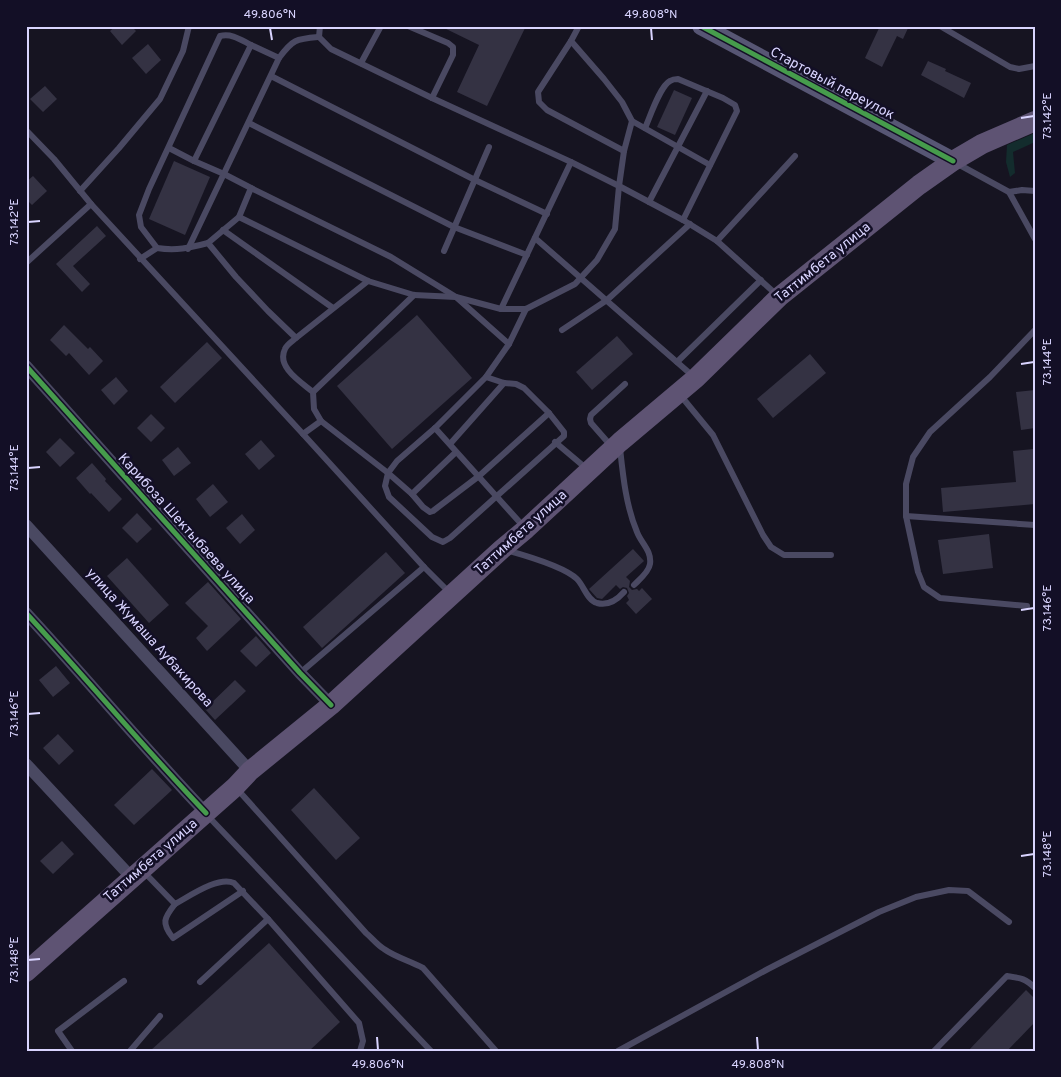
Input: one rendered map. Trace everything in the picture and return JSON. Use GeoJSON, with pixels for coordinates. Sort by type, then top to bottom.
{"type":"FeatureCollection","features":[{"type":"Feature","properties":{"kind":"main road","name":"Таттимбета улица"},"geometry":{"type":"LineString","coordinates":[[26,972],[235,787],[250,771],[331,705],[616,445],[696,378],[780,297],[919,185],[953,161],[982,144],[1035,121]]}},
{"type":"Feature","properties":{"kind":"street","name":"Стартовый переулок"},"geometry":{"type":"LineString","coordinates":[[701,26],[722,34],[953,161]]}},
{"type":"Feature","properties":{"kind":"street","name":"Карибоза Шектыбаева улица"},"geometry":{"type":"LineString","coordinates":[[26,366],[300,673],[331,705]]}},
{"type":"Feature","properties":{"kind":"street","name":"улица Жумаша Аубакирова"},"geometry":{"type":"LineString","coordinates":[[26,525],[250,771]]}},
{"type":"Feature","properties":{"kind":"street"},"geometry":{"type":"LineString","coordinates":[[26,613],[206,813]]}},
{"type":"Feature","properties":{"kind":"street"},"geometry":{"type":"LineString","coordinates":[[26,764],[137,874]]}},
{"type":"Feature","properties":{"kind":"lane"},"geometry":{"type":"LineString","coordinates":[[80,191],[160,99],[183,51],[189,26]]}},
{"type":"Feature","properties":{"kind":"lane"},"geometry":{"type":"LineString","coordinates":[[319,37],[320,26]]}},
{"type":"Feature","properties":{"kind":"lane"},"geometry":{"type":"LineString","coordinates":[[361,63],[381,26]]}},
{"type":"Feature","properties":{"kind":"lane"},"geometry":{"type":"LineString","coordinates":[[408,26],[448,43],[453,47],[453,54],[432,98]]}},
{"type":"Feature","properties":{"kind":"lane"},"geometry":{"type":"LineString","coordinates":[[579,26],[538,92],[539,102],[547,110],[624,151]]}},
{"type":"Feature","properties":{"kind":"lane"},"geometry":{"type":"LineString","coordinates":[[940,26],[1010,67],[1019,69],[1035,66]]}},
{"type":"Feature","properties":{"kind":"lane"},"geometry":{"type":"LineString","coordinates":[[157,248],[142,227],[139,216],[149,189],[220,36],[230,35],[279,58]]}},
{"type":"Feature","properties":{"kind":"lane"},"geometry":{"type":"LineString","coordinates":[[188,249],[279,58],[288,46],[296,40],[319,37]]}},
{"type":"Feature","properties":{"kind":"lane"},"geometry":{"type":"LineString","coordinates":[[319,37],[331,49],[571,162],[683,220],[717,241],[780,297]]}},
{"type":"Feature","properties":{"kind":"lane"},"geometry":{"type":"LineString","coordinates":[[571,41],[622,102],[632,121],[710,165]]}},
{"type":"Feature","properties":{"kind":"lane"},"geometry":{"type":"LineString","coordinates":[[194,161],[251,45]]}},
{"type":"Feature","properties":{"kind":"lane"},"geometry":{"type":"LineString","coordinates":[[271,76],[475,180],[547,214]]}},
{"type":"Feature","properties":{"kind":"lane"},"geometry":{"type":"LineString","coordinates":[[645,128],[659,96],[669,82],[678,79],[735,105],[736,111],[683,220]]}},
{"type":"Feature","properties":{"kind":"lane"},"geometry":{"type":"LineString","coordinates":[[649,202],[707,91]]}},
{"type":"Feature","properties":{"kind":"lane"},"geometry":{"type":"LineString","coordinates":[[239,217],[368,281],[414,295],[456,297],[501,309],[526,309],[574,284],[581,278],[597,260],[615,229],[618,186],[624,151],[632,121]]}},
{"type":"Feature","properties":{"kind":"lane"},"geometry":{"type":"LineString","coordinates":[[248,123],[454,227],[527,254]]}},
{"type":"Feature","properties":{"kind":"lane"},"geometry":{"type":"LineString","coordinates":[[26,130],[54,159],[91,204],[140,258],[424,567],[452,595]]}},
{"type":"Feature","properties":{"kind":"lane"},"geometry":{"type":"LineString","coordinates":[[444,251],[489,147]]}},
{"type":"Feature","properties":{"kind":"lane"},"geometry":{"type":"LineString","coordinates":[[168,148],[390,257],[456,297],[509,344]]}},
{"type":"Feature","properties":{"kind":"lane"},"geometry":{"type":"LineString","coordinates":[[717,241],[795,156]]}},
{"type":"Feature","properties":{"kind":"lane"},"geometry":{"type":"LineString","coordinates":[[953,161],[1009,192],[1034,236]]}},
{"type":"Feature","properties":{"kind":"lane"},"geometry":{"type":"LineString","coordinates":[[501,309],[571,162]]}},
{"type":"Feature","properties":{"kind":"lane"},"geometry":{"type":"LineString","coordinates":[[140,258],[157,248],[171,250],[188,249],[208,243],[239,217],[251,188]]}},
{"type":"Feature","properties":{"kind":"lane"},"geometry":{"type":"LineString","coordinates":[[1009,192],[1035,191]]}},
{"type":"Feature","properties":{"kind":"lane"},"geometry":{"type":"LineString","coordinates":[[26,262],[91,204]]}},
{"type":"Feature","properties":{"kind":"lane"},"geometry":{"type":"LineString","coordinates":[[562,330],[607,300],[690,224]]}},
{"type":"Feature","properties":{"kind":"lane"},"geometry":{"type":"LineString","coordinates":[[223,230],[333,308]]}},
{"type":"Feature","properties":{"kind":"lane"},"geometry":{"type":"LineString","coordinates":[[535,238],[696,378]]}},
{"type":"Feature","properties":{"kind":"lane"},"geometry":{"type":"LineString","coordinates":[[208,243],[236,277],[296,338]]}},
{"type":"Feature","properties":{"kind":"lane"},"geometry":{"type":"LineString","coordinates":[[677,362],[761,280]]}},
{"type":"Feature","properties":{"kind":"lane"},"geometry":{"type":"LineString","coordinates":[[368,281],[285,347],[283,357],[285,366],[291,374],[313,392],[314,409],[322,421],[388,473],[412,494],[423,507],[430,512],[433,511],[479,476],[549,413]]}},
{"type":"Feature","properties":{"kind":"lane"},"geometry":{"type":"LineString","coordinates":[[313,392],[414,295]]}},
{"type":"Feature","properties":{"kind":"lane"},"geometry":{"type":"LineString","coordinates":[[486,377],[504,383],[516,384],[524,388],[549,413],[564,432],[564,436],[497,497],[443,542],[432,537],[389,497],[385,486],[388,473],[397,461],[435,428],[486,377],[509,344],[526,309]]}},
{"type":"Feature","properties":{"kind":"lane"},"geometry":{"type":"LineString","coordinates":[[1027,606],[940,598],[924,587],[918,572],[906,516],[906,484],[913,457],[930,432],[990,377],[1035,330]]}},
{"type":"Feature","properties":{"kind":"lane"},"geometry":{"type":"LineString","coordinates":[[450,444],[504,383]]}},
{"type":"Feature","properties":{"kind":"lane"},"geometry":{"type":"LineString","coordinates":[[625,384],[591,415],[590,419],[591,423],[616,445],[631,515],[637,534],[650,554],[650,566],[634,585]]}},
{"type":"Feature","properties":{"kind":"lane"},"geometry":{"type":"LineString","coordinates":[[678,393],[713,435],[763,535],[771,547],[784,555],[831,555]]}},
{"type":"Feature","properties":{"kind":"lane"},"geometry":{"type":"LineString","coordinates":[[303,434],[322,421]]}},
{"type":"Feature","properties":{"kind":"lane"},"geometry":{"type":"LineString","coordinates":[[435,428],[526,529]]}},
{"type":"Feature","properties":{"kind":"lane"},"geometry":{"type":"LineString","coordinates":[[556,442],[588,471]]}},
{"type":"Feature","properties":{"kind":"lane"},"geometry":{"type":"LineString","coordinates":[[412,494],[456,452]]}},
{"type":"Feature","properties":{"kind":"lane"},"geometry":{"type":"LineString","coordinates":[[906,516],[1035,525]]}},
{"type":"Feature","properties":{"kind":"lane"},"geometry":{"type":"LineString","coordinates":[[502,548],[564,570],[577,579],[592,600],[597,603],[609,604],[624,592]]}},
{"type":"Feature","properties":{"kind":"lane"},"geometry":{"type":"LineString","coordinates":[[300,673],[424,567]]}},
{"type":"Feature","properties":{"kind":"lane"},"geometry":{"type":"LineString","coordinates":[[235,787],[366,933],[382,948],[423,968],[496,1051]]}},
{"type":"Feature","properties":{"kind":"lane"},"geometry":{"type":"LineString","coordinates":[[206,813],[431,1051]]}},
{"type":"Feature","properties":{"kind":"lane"},"geometry":{"type":"LineString","coordinates":[[137,874],[175,904]]}},
{"type":"Feature","properties":{"kind":"lane"},"geometry":{"type":"LineString","coordinates":[[243,891],[173,938],[165,929],[166,915],[175,904],[216,882],[229,881],[234,883],[243,891],[268,918],[359,1023],[363,1041],[360,1051]]}},
{"type":"Feature","properties":{"kind":"lane"},"geometry":{"type":"LineString","coordinates":[[618,1051],[853,925],[916,897],[949,890],[968,891],[1009,922]]}},
{"type":"Feature","properties":{"kind":"lane"},"geometry":{"type":"LineString","coordinates":[[200,982],[268,918]]}},
{"type":"Feature","properties":{"kind":"lane"},"geometry":{"type":"LineString","coordinates":[[934,1051],[1006,976],[1031,980],[1035,988]]}},
{"type":"Feature","properties":{"kind":"lane"},"geometry":{"type":"LineString","coordinates":[[72,1051],[58,1031],[124,981]]}},
{"type":"Feature","properties":{"kind":"lane"},"geometry":{"type":"LineString","coordinates":[[130,1051],[160,1016]]}},
{"type":"Feature","properties":{"kind":"green space"},"geometry":{"type":"Polygon","coordinates":[[[1035,133],[1035,142],[1013,152],[1015,173],[1010,177],[1006,162],[1007,145],[1035,133]]]}},
{"type":"Feature","properties":{"kind":"building"},"geometry":{"type":"Polygon","coordinates":[[[116,26],[131,26],[136,31],[122,45],[110,31],[116,26]]]}},
{"type":"Feature","properties":{"kind":"building"},"geometry":{"type":"Polygon","coordinates":[[[440,26],[526,26],[487,106],[457,92],[479,45],[440,26]]]}},
{"type":"Feature","properties":{"kind":"building"},"geometry":{"type":"Polygon","coordinates":[[[880,26],[909,26],[903,39],[897,36],[882,67],[865,58],[880,26]]]}},
{"type":"Feature","properties":{"kind":"building"},"geometry":{"type":"Polygon","coordinates":[[[148,44],[161,60],[146,74],[132,58],[148,44]]]}},
{"type":"Feature","properties":{"kind":"building"},"geometry":{"type":"Polygon","coordinates":[[[928,61],[971,83],[964,98],[921,75],[928,61]]]}},
{"type":"Feature","properties":{"kind":"building"},"geometry":{"type":"Polygon","coordinates":[[[45,86],[57,99],[43,112],[30,99],[45,86]]]}},
{"type":"Feature","properties":{"kind":"building"},"geometry":{"type":"Polygon","coordinates":[[[674,90],[692,98],[675,135],[657,127],[674,90]]]}},
{"type":"Feature","properties":{"kind":"building"},"geometry":{"type":"Polygon","coordinates":[[[174,161],[210,177],[185,235],[149,219],[174,161]]]}},
{"type":"Feature","properties":{"kind":"building"},"geometry":{"type":"Polygon","coordinates":[[[33,176],[47,191],[32,205],[26,199],[26,182],[33,176]]]}},
{"type":"Feature","properties":{"kind":"building"},"geometry":{"type":"Polygon","coordinates":[[[97,226],[106,236],[73,266],[90,284],[82,292],[56,264],[97,226]]]}},
{"type":"Feature","properties":{"kind":"building"},"geometry":{"type":"Polygon","coordinates":[[[417,315],[472,378],[392,449],[337,386],[417,315]]]}},
{"type":"Feature","properties":{"kind":"building"},"geometry":{"type":"Polygon","coordinates":[[[64,325],[103,361],[89,375],[69,353],[66,356],[50,340],[64,325]]]}},
{"type":"Feature","properties":{"kind":"building"},"geometry":{"type":"Polygon","coordinates":[[[617,336],[633,354],[592,390],[576,372],[617,336]]]}},
{"type":"Feature","properties":{"kind":"building"},"geometry":{"type":"Polygon","coordinates":[[[207,342],[222,358],[175,403],[160,387],[207,342]]]}},
{"type":"Feature","properties":{"kind":"building"},"geometry":{"type":"Polygon","coordinates":[[[810,354],[826,373],[773,418],[757,399],[810,354]]]}},
{"type":"Feature","properties":{"kind":"building"},"geometry":{"type":"Polygon","coordinates":[[[116,377],[128,391],[114,405],[101,390],[116,377]]]}},
{"type":"Feature","properties":{"kind":"building"},"geometry":{"type":"Polygon","coordinates":[[[1035,390],[1035,428],[1021,430],[1016,392],[1035,390]]]}},
{"type":"Feature","properties":{"kind":"building"},"geometry":{"type":"Polygon","coordinates":[[[151,414],[165,428],[151,442],[137,428],[151,414]]]}},
{"type":"Feature","properties":{"kind":"building"},"geometry":{"type":"Polygon","coordinates":[[[60,438],[75,453],[60,467],[46,452],[60,438]]]}},
{"type":"Feature","properties":{"kind":"building"},"geometry":{"type":"Polygon","coordinates":[[[261,440],[275,456],[259,470],[245,454],[261,440]]]}},
{"type":"Feature","properties":{"kind":"building"},"geometry":{"type":"Polygon","coordinates":[[[178,447],[191,463],[174,476],[162,460],[178,447]]]}},
{"type":"Feature","properties":{"kind":"building"},"geometry":{"type":"Polygon","coordinates":[[[1033,449],[1035,504],[943,512],[941,488],[1016,482],[1013,451],[1033,449]]]}},
{"type":"Feature","properties":{"kind":"building"},"geometry":{"type":"Polygon","coordinates":[[[92,463],[106,479],[105,481],[122,499],[109,512],[76,478],[92,463]]]}},
{"type":"Feature","properties":{"kind":"building"},"geometry":{"type":"Polygon","coordinates":[[[213,484],[228,502],[210,517],[196,499],[213,484]]]}},
{"type":"Feature","properties":{"kind":"building"},"geometry":{"type":"Polygon","coordinates":[[[137,513],[152,529],[137,543],[122,528],[137,513]]]}},
{"type":"Feature","properties":{"kind":"building"},"geometry":{"type":"Polygon","coordinates":[[[242,514],[255,530],[240,544],[226,528],[242,514]]]}},
{"type":"Feature","properties":{"kind":"building"},"geometry":{"type":"Polygon","coordinates":[[[989,534],[993,568],[943,574],[938,540],[989,534]]]}},
{"type":"Feature","properties":{"kind":"building"},"geometry":{"type":"Polygon","coordinates":[[[633,549],[644,561],[626,577],[630,581],[629,587],[632,590],[637,589],[639,591],[642,588],[652,599],[636,614],[626,603],[629,600],[627,588],[623,587],[620,589],[616,585],[602,599],[597,598],[589,589],[633,549]]]}},
{"type":"Feature","properties":{"kind":"building"},"geometry":{"type":"Polygon","coordinates":[[[386,552],[405,573],[322,648],[303,627],[386,552]]]}},
{"type":"Feature","properties":{"kind":"building"},"geometry":{"type":"Polygon","coordinates":[[[127,558],[169,605],[149,623],[107,576],[127,558]]]}},
{"type":"Feature","properties":{"kind":"building"},"geometry":{"type":"Polygon","coordinates":[[[208,582],[241,619],[207,651],[196,638],[208,626],[185,603],[208,582]]]}},
{"type":"Feature","properties":{"kind":"building"},"geometry":{"type":"Polygon","coordinates":[[[256,636],[271,653],[256,667],[240,651],[256,636]]]}},
{"type":"Feature","properties":{"kind":"building"},"geometry":{"type":"Polygon","coordinates":[[[56,666],[70,683],[53,697],[39,680],[56,666]]]}},
{"type":"Feature","properties":{"kind":"building"},"geometry":{"type":"Polygon","coordinates":[[[235,680],[246,691],[215,720],[205,709],[235,680]]]}},
{"type":"Feature","properties":{"kind":"building"},"geometry":{"type":"Polygon","coordinates":[[[58,734],[74,751],[59,765],[43,748],[58,734]]]}},
{"type":"Feature","properties":{"kind":"building"},"geometry":{"type":"Polygon","coordinates":[[[152,769],[172,790],[134,825],[114,805],[152,769]]]}},
{"type":"Feature","properties":{"kind":"building"},"geometry":{"type":"Polygon","coordinates":[[[314,788],[360,838],[336,860],[291,810],[314,788]]]}},
{"type":"Feature","properties":{"kind":"building"},"geometry":{"type":"Polygon","coordinates":[[[62,841],[74,854],[53,874],[40,861],[62,841]]]}},
{"type":"Feature","properties":{"kind":"building"},"geometry":{"type":"Polygon","coordinates":[[[269,943],[340,1022],[309,1051],[150,1051],[269,943]]]}},
{"type":"Feature","properties":{"kind":"building"},"geometry":{"type":"Polygon","coordinates":[[[1026,990],[1035,999],[1035,1022],[1007,1051],[968,1051],[1026,990]]]}},
{"type":"Feature","properties":{"kind":"cycle path"},"geometry":{"type":"LineString","coordinates":[[701,26],[953,161]]}},
{"type":"Feature","properties":{"kind":"cycle path"},"geometry":{"type":"LineString","coordinates":[[26,366],[300,673],[331,705]]}},
{"type":"Feature","properties":{"kind":"cycle path"},"geometry":{"type":"LineString","coordinates":[[26,613],[206,813]]}}]}
